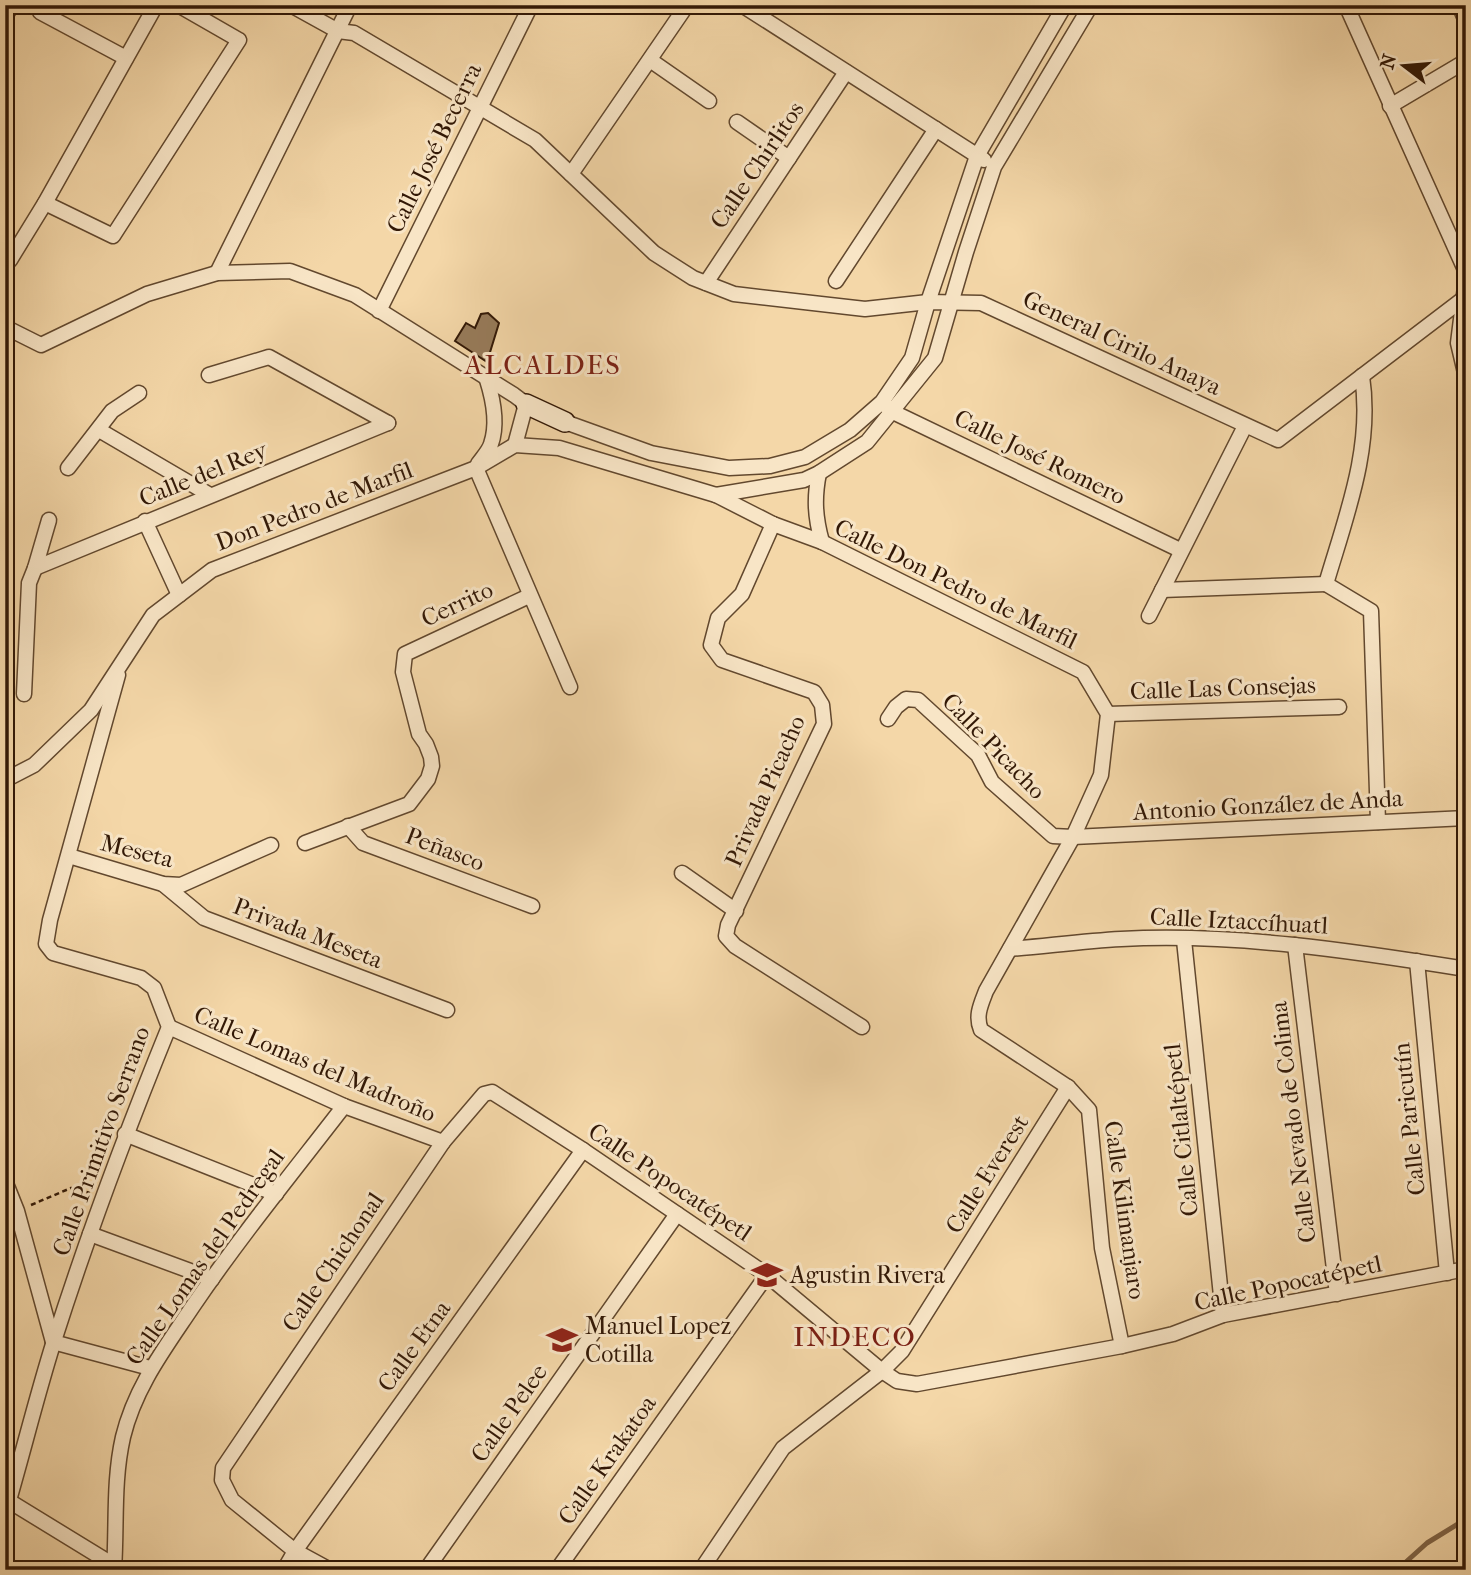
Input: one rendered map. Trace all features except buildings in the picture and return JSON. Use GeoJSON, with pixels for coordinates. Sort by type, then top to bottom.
{"type":"FeatureCollection","features":[{"type":"Feature","properties":{"kind":"street"},"geometry":{"type":"LineString","coordinates":[[5,17],[12,5]]}},
{"type":"Feature","properties":{"kind":"street"},"geometry":{"type":"LineString","coordinates":[[5,262],[10,260],[45,203],[156,5]]}},
{"type":"Feature","properties":{"kind":"street"},"geometry":{"type":"LineString","coordinates":[[45,203],[113,236],[239,40],[178,5]]}},
{"type":"Feature","properties":{"kind":"street","name":"General Cirilo Anaya"},"geometry":{"type":"LineString","coordinates":[[291,5],[338,31],[354,33],[535,141],[654,253],[693,278],[734,294],[865,309],[928,302],[981,303],[1278,440],[1362,376]]}},
{"type":"Feature","properties":{"kind":"street"},"geometry":{"type":"LineString","coordinates":[[217,273],[350,5]]}},
{"type":"Feature","properties":{"kind":"street","name":"Calle José Becerra"},"geometry":{"type":"LineString","coordinates":[[379,311],[531,5]]}},
{"type":"Feature","properties":{"kind":"street"},"geometry":{"type":"LineString","coordinates":[[571,174],[687,5]]}},
{"type":"Feature","properties":{"kind":"street"},"geometry":{"type":"LineString","coordinates":[[742,5],[994,167]]}},
{"type":"Feature","properties":{"kind":"street"},"geometry":{"type":"LineString","coordinates":[[5,327],[41,345],[147,295],[217,273],[290,271],[355,295],[526,404],[565,422],[651,453],[729,468],[770,466],[805,457],[850,430],[881,402],[912,358],[977,156],[1065,5]]}},
{"type":"Feature","properties":{"kind":"street"},"geometry":{"type":"LineString","coordinates":[[526,404],[515,445],[559,448],[716,495],[804,480],[867,442],[936,358],[948,301],[994,167],[1091,5]]}},
{"type":"Feature","properties":{"kind":"street"},"geometry":{"type":"LineString","coordinates":[[1346,5],[1466,272]]}},
{"type":"Feature","properties":{"kind":"street"},"geometry":{"type":"LineString","coordinates":[[1459,5],[1466,21]]}},
{"type":"Feature","properties":{"kind":"street"},"geometry":{"type":"LineString","coordinates":[[40,12],[126,58]]}},
{"type":"Feature","properties":{"kind":"street"},"geometry":{"type":"LineString","coordinates":[[650,60],[709,101]]}},
{"type":"Feature","properties":{"kind":"street"},"geometry":{"type":"LineString","coordinates":[[1390,106],[1466,61]]}},
{"type":"Feature","properties":{"kind":"street","name":"Calle Chirlitos"},"geometry":{"type":"LineString","coordinates":[[706,283],[846,72]]}},
{"type":"Feature","properties":{"kind":"street"},"geometry":{"type":"LineString","coordinates":[[737,122],[789,158]]}},
{"type":"Feature","properties":{"kind":"street"},"geometry":{"type":"LineString","coordinates":[[836,281],[936,129]]}},
{"type":"Feature","properties":{"kind":"street"},"geometry":{"type":"LineString","coordinates":[[1466,279],[1458,343],[1466,377]]}},
{"type":"Feature","properties":{"kind":"street"},"geometry":{"type":"LineString","coordinates":[[1326,584],[1360,469],[1366,404],[1362,376],[1463,299]]}},
{"type":"Feature","properties":{"kind":"street","name":"Calle del Rey"},"geometry":{"type":"LineString","coordinates":[[35,568],[388,423],[269,357],[209,375]]}},
{"type":"Feature","properties":{"kind":"street"},"geometry":{"type":"LineString","coordinates":[[487,380],[493,400],[491,444],[475,468],[570,687]]}},
{"type":"Feature","properties":{"kind":"street"},"geometry":{"type":"LineString","coordinates":[[68,468],[112,411],[139,393]]}},
{"type":"Feature","properties":{"kind":"street","name":"Calle José Romero"},"geometry":{"type":"LineString","coordinates":[[881,402],[893,412],[1180,550]]}},
{"type":"Feature","properties":{"kind":"street"},"geometry":{"type":"LineString","coordinates":[[1149,616],[1245,426]]}},
{"type":"Feature","properties":{"kind":"street"},"geometry":{"type":"LineString","coordinates":[[99,430],[210,495]]}},
{"type":"Feature","properties":{"kind":"street","name":"Don Pedro de Marfil"},"geometry":{"type":"LineString","coordinates":[[5,780],[34,765],[91,710],[153,615],[212,570],[475,468],[515,445]]}},
{"type":"Feature","properties":{"kind":"street"},"geometry":{"type":"LineString","coordinates":[[819,473],[815,494],[816,519],[822,542]]}},
{"type":"Feature","properties":{"kind":"street","name":"Calle Don Pedro de Marfil"},"geometry":{"type":"LineString","coordinates":[[716,495],[773,524],[822,542],[1083,672],[1108,714]]}},
{"type":"Feature","properties":{"kind":"street"},"geometry":{"type":"LineString","coordinates":[[24,694],[29,583],[50,520]]}},
{"type":"Feature","properties":{"kind":"street"},"geometry":{"type":"LineString","coordinates":[[145,521],[178,595]]}},
{"type":"Feature","properties":{"kind":"street","name":"Privada Picacho"},"geometry":{"type":"LineString","coordinates":[[773,524],[742,594],[718,618],[711,645],[722,660],[814,692],[822,705],[824,724],[726,933],[728,939],[862,1027]]}},
{"type":"Feature","properties":{"kind":"street"},"geometry":{"type":"LineString","coordinates":[[1162,590],[1326,584],[1371,611],[1378,822]]}},
{"type":"Feature","properties":{"kind":"street","name":"Cerrito"},"geometry":{"type":"LineString","coordinates":[[348,827],[409,804],[428,779],[432,766],[419,734],[403,672],[405,653],[529,596]]}},
{"type":"Feature","properties":{"kind":"street","name":"Calle Primitivo Serrano"},"geometry":{"type":"LineString","coordinates":[[7,1508],[54,1342],[90,1234],[125,1134],[169,1027],[154,988],[141,978],[52,953],[46,944],[50,920],[122,662]]}},
{"type":"Feature","properties":{"kind":"street","name":"Calle Picacho"},"geometry":{"type":"LineString","coordinates":[[888,719],[895,707],[906,699],[918,700],[978,755],[992,782],[1053,836],[1073,837]]}},
{"type":"Feature","properties":{"kind":"street","name":"Calle Las Consejas"},"geometry":{"type":"LineString","coordinates":[[1108,714],[1339,707]]}},
{"type":"Feature","properties":{"kind":"street"},"geometry":{"type":"LineString","coordinates":[[1068,1087],[981,1030],[978,1023],[980,1006],[1073,837],[1101,775],[1108,714]]}},
{"type":"Feature","properties":{"kind":"street","name":"Antonio González de Anda"},"geometry":{"type":"LineString","coordinates":[[1073,837],[1466,818]]}},
{"type":"Feature","properties":{"kind":"street"},"geometry":{"type":"LineString","coordinates":[[305,842],[348,827]]}},
{"type":"Feature","properties":{"kind":"street","name":"Peñasco"},"geometry":{"type":"LineString","coordinates":[[348,827],[363,842],[532,906]]}},
{"type":"Feature","properties":{"kind":"street","name":"Meseta"},"geometry":{"type":"LineString","coordinates":[[69,856],[163,884],[181,885],[271,845]]}},
{"type":"Feature","properties":{"kind":"street","name":"Privada Picacho"},"geometry":{"type":"LineString","coordinates":[[682,873],[736,911]]}},
{"type":"Feature","properties":{"kind":"street","name":"Privada Meseta"},"geometry":{"type":"LineString","coordinates":[[163,884],[204,918],[447,1010]]}},
{"type":"Feature","properties":{"kind":"street","name":"Calle Iztaccíhuatl"},"geometry":{"type":"LineString","coordinates":[[1010,949],[1123,939],[1184,940],[1326,947],[1466,969]]}},
{"type":"Feature","properties":{"kind":"street","name":"Calle Citlaltépetl"},"geometry":{"type":"LineString","coordinates":[[1184,940],[1223,1315]]}},
{"type":"Feature","properties":{"kind":"street","name":"Calle Nevado de Colima"},"geometry":{"type":"LineString","coordinates":[[1295,945],[1337,1294]]}},
{"type":"Feature","properties":{"kind":"street","name":"Calle Paricutín"},"geometry":{"type":"LineString","coordinates":[[1417,961],[1447,1273]]}},
{"type":"Feature","properties":{"kind":"street","name":"Calle Lomas del Madroño"},"geometry":{"type":"LineString","coordinates":[[169,1027],[344,1105],[443,1142]]}},
{"type":"Feature","properties":{"kind":"street","name":"Calle Kilimanjaro"},"geometry":{"type":"LineString","coordinates":[[1068,1087],[1088,1110],[1102,1248],[1122,1346]]}},
{"type":"Feature","properties":{"kind":"street","name":"Calle Everest"},"geometry":{"type":"LineString","coordinates":[[701,1570],[783,1448],[882,1371],[902,1351],[1068,1087]]}},
{"type":"Feature","properties":{"kind":"street","name":"Calle Popocatépetl"},"geometry":{"type":"LineString","coordinates":[[492,1092],[583,1150],[767,1275],[897,1381],[917,1384],[1122,1346],[1173,1334],[1223,1315],[1466,1269]]}},
{"type":"Feature","properties":{"kind":"street","name":"Calle Chichonal"},"geometry":{"type":"LineString","coordinates":[[295,1551],[232,1500],[222,1480],[223,1468],[443,1142],[479,1098],[492,1092]]}},
{"type":"Feature","properties":{"kind":"street","name":"Calle Lomas del Pedregal"},"geometry":{"type":"LineString","coordinates":[[116,1568],[115,1491],[123,1436],[150,1368],[212,1279],[344,1105]]}},
{"type":"Feature","properties":{"kind":"street"},"geometry":{"type":"LineString","coordinates":[[125,1134],[276,1194]]}},
{"type":"Feature","properties":{"kind":"street","name":"Calle Etna"},"geometry":{"type":"LineString","coordinates":[[284,1570],[583,1150]]}},
{"type":"Feature","properties":{"kind":"street"},"geometry":{"type":"LineString","coordinates":[[5,1181],[17,1211],[54,1342],[150,1368]]}},
{"type":"Feature","properties":{"kind":"street","name":"Calle Pelee"},"geometry":{"type":"LineString","coordinates":[[426,1570],[677,1214]]}},
{"type":"Feature","properties":{"kind":"street"},"geometry":{"type":"LineString","coordinates":[[90,1234],[212,1279]]}},
{"type":"Feature","properties":{"kind":"street","name":"Calle Krakatoa"},"geometry":{"type":"LineString","coordinates":[[557,1570],[767,1275]]}},
{"type":"Feature","properties":{"kind":"street"},"geometry":{"type":"LineString","coordinates":[[7,1508],[116,1568]]}},
{"type":"Feature","properties":{"kind":"street"},"geometry":{"type":"LineString","coordinates":[[295,1551],[330,1570]]}},
{"type":"Feature","properties":{"kind":"path"},"geometry":{"type":"LineString","coordinates":[[17,1211],[72,1188],[104,1196]]}},
{"type":"Feature","properties":{"kind":"waterway"},"geometry":{"type":"LineString","coordinates":[[1397,1570],[1427,1543],[1466,1519]]}},
{"type":"Feature","properties":{"kind":"place","name":"Agustin Rivera"},"geometry":{"type":"Point","coordinates":[767,1275]}},
{"type":"Feature","properties":{"kind":"place","name":"Manuel Lopez Cotilla"},"geometry":{"type":"Point","coordinates":[562,1340]}},
{"type":"Feature","properties":{"kind":"district","name":"ALCALDES"},"geometry":{"type":"Point","coordinates":[543,364]}},
{"type":"Feature","properties":{"kind":"district","name":"INDECO"},"geometry":{"type":"Point","coordinates":[855,1336]}}]}
